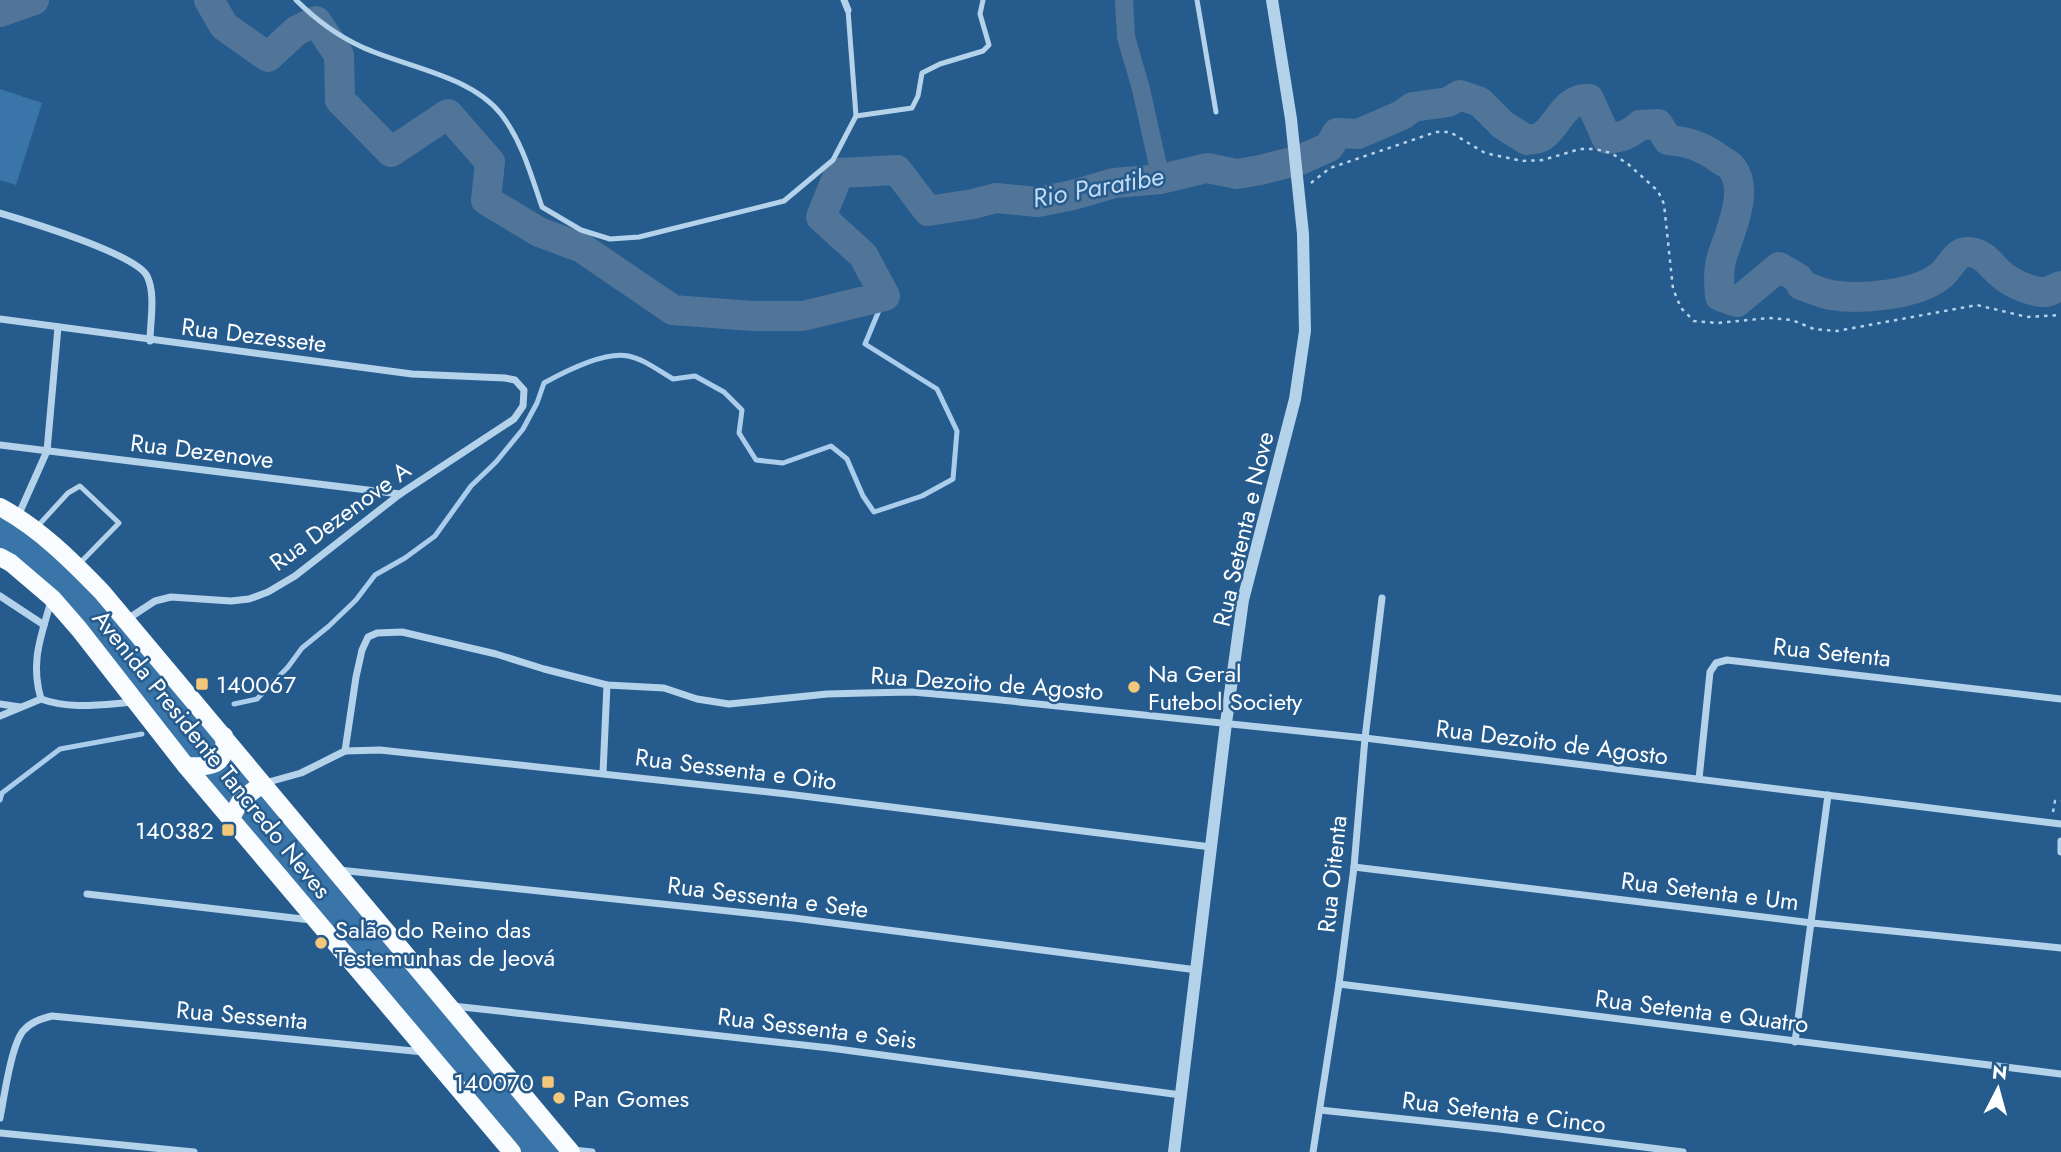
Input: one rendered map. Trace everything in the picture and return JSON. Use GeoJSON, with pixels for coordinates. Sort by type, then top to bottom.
{"type":"FeatureCollection","features":[{"type":"Feature","properties":{"kind":"main road","name":"Avenida Presidente Tancredo Neves"},"geometry":{"type":"LineString","coordinates":[[0,507],[35,529],[77,566],[125,620],[570,1151]]}},
{"type":"Feature","properties":{"kind":"main road","name":"Avenida Presidente Tancredo Neves"},"geometry":{"type":"LineString","coordinates":[[0,557],[10,562],[52,598],[79,629],[186,766],[512,1152]]}},
{"type":"Feature","properties":{"kind":"main road"},"geometry":{"type":"LineString","coordinates":[[186,766],[210,767],[220,760],[224,753],[224,736]]}},
{"type":"Feature","properties":{"kind":"main road"},"geometry":{"type":"LineString","coordinates":[[230,818],[241,800],[262,784]]}},
{"type":"Feature","properties":{"kind":"street"},"geometry":{"type":"LineString","coordinates":[[844,0],[848,10]]}},
{"type":"Feature","properties":{"kind":"street","name":"Rua Setenta e Nove"},"geometry":{"type":"LineString","coordinates":[[1174,1152],[1243,600],[1277,477],[1295,399],[1305,331],[1303,234],[1291,119],[1272,0]]}},
{"type":"Feature","properties":{"kind":"street"},"geometry":{"type":"LineString","coordinates":[[0,213],[89,243],[142,268],[148,278],[151,293],[150,341]]}},
{"type":"Feature","properties":{"kind":"street","name":"Rua Dezessete"},"geometry":{"type":"LineString","coordinates":[[0,319],[412,374],[505,378]]}},
{"type":"Feature","properties":{"kind":"street"},"geometry":{"type":"LineString","coordinates":[[18,517],[47,451],[58,327]]}},
{"type":"Feature","properties":{"kind":"street","name":"Rua Dezenove A"},"geometry":{"type":"LineString","coordinates":[[125,620],[155,601],[171,597],[231,601],[248,599],[268,592],[295,576],[400,494],[514,419],[523,406],[524,390],[514,380],[505,378]]}},
{"type":"Feature","properties":{"kind":"street","name":"Rua Dezenove"},"geometry":{"type":"LineString","coordinates":[[0,444],[400,494]]}},
{"type":"Feature","properties":{"kind":"street"},"geometry":{"type":"LineString","coordinates":[[0,596],[44,625]]}},
{"type":"Feature","properties":{"kind":"street"},"geometry":{"type":"LineString","coordinates":[[41,699],[34,664],[52,598]]}},
{"type":"Feature","properties":{"kind":"street","name":"Rua Oitenta"},"geometry":{"type":"LineString","coordinates":[[1312,1152],[1339,984],[1354,867],[1364,738],[1382,598]]}},
{"type":"Feature","properties":{"kind":"street","name":"Rua Dezoito de Agosto"},"geometry":{"type":"LineString","coordinates":[[345,751],[362,650],[368,637],[377,632],[402,632],[607,684],[664,688],[697,699],[729,704],[827,694],[912,692],[1364,738],[2061,824]]}},
{"type":"Feature","properties":{"kind":"street","name":"Rua Setenta"},"geometry":{"type":"LineString","coordinates":[[1699,779],[1710,672],[1716,663],[1727,660],[2061,699]]}},
{"type":"Feature","properties":{"kind":"street"},"geometry":{"type":"LineString","coordinates":[[603,773],[607,684]]}},
{"type":"Feature","properties":{"kind":"street"},"geometry":{"type":"LineString","coordinates":[[0,716],[41,699],[54,704],[70,705],[136,702]]}},
{"type":"Feature","properties":{"kind":"street"},"geometry":{"type":"LineString","coordinates":[[0,704],[21,707]]}},
{"type":"Feature","properties":{"kind":"street","name":"Rua Sessenta e Oito"},"geometry":{"type":"LineString","coordinates":[[262,784],[301,773],[345,751],[418,752],[1211,847]]}},
{"type":"Feature","properties":{"kind":"street"},"geometry":{"type":"LineString","coordinates":[[1795,1042],[1828,795]]}},
{"type":"Feature","properties":{"kind":"street"},"geometry":{"type":"LineString","coordinates":[[2061,841],[2061,852]]}},
{"type":"Feature","properties":{"kind":"street","name":"Rua Setenta e Um"},"geometry":{"type":"LineString","coordinates":[[1354,867],[1812,923],[2061,948]]}},
{"type":"Feature","properties":{"kind":"street","name":"Rua Sessenta e Sete"},"geometry":{"type":"LineString","coordinates":[[335,870],[794,918],[1196,970]]}},
{"type":"Feature","properties":{"kind":"street"},"geometry":{"type":"LineString","coordinates":[[87,894],[316,920]]}},
{"type":"Feature","properties":{"kind":"street","name":"Rua Setenta e Quatro"},"geometry":{"type":"LineString","coordinates":[[1339,984],[2061,1074]]}},
{"type":"Feature","properties":{"kind":"street","name":"Rua Sessenta e Seis"},"geometry":{"type":"LineString","coordinates":[[449,1005],[830,1048],[1181,1094]]}},
{"type":"Feature","properties":{"kind":"street","name":"Rua Sessenta"},"geometry":{"type":"LineString","coordinates":[[0,1118],[16,1044],[22,1032],[34,1021],[52,1016],[428,1052]]}},
{"type":"Feature","properties":{"kind":"street","name":"Rua Setenta e Cinco"},"geometry":{"type":"LineString","coordinates":[[1320,1110],[1683,1152]]}},
{"type":"Feature","properties":{"kind":"street"},"geometry":{"type":"LineString","coordinates":[[0,1133],[194,1152]]}},
{"type":"Feature","properties":{"kind":"street"},"geometry":{"type":"LineString","coordinates":[[570,1151],[592,1152]]}},
{"type":"Feature","properties":{"kind":"lane"},"geometry":{"type":"LineString","coordinates":[[296,0],[341,36],[362,47],[473,89],[500,114],[525,155],[542,207],[581,230],[611,239],[639,237],[784,201],[834,160],[856,116],[848,10]]}},
{"type":"Feature","properties":{"kind":"lane"},"geometry":{"type":"LineString","coordinates":[[856,116],[912,108],[918,96],[922,73],[940,64],[983,51],[989,46],[980,15],[982,0]]}},
{"type":"Feature","properties":{"kind":"lane"},"geometry":{"type":"LineString","coordinates":[[1197,0],[1216,112]]}},
{"type":"Feature","properties":{"kind":"lane"},"geometry":{"type":"LineString","coordinates":[[35,529],[68,493],[80,486],[119,523],[77,566]]}},
{"type":"Feature","properties":{"kind":"path"},"geometry":{"type":"LineString","coordinates":[[1297,186],[1330,168],[1436,132],[1450,132],[1485,153],[1522,161],[1543,160],[1580,149],[1595,149],[1611,153],[1628,164],[1658,191],[1664,204],[1673,289],[1681,308],[1694,321],[1718,323],[1769,318],[1792,320],[1814,330],[1837,331],[1977,305],[2026,317],[2061,315]]}},
{"type":"Feature","properties":{"kind":"path"},"geometry":{"type":"LineString","coordinates":[[2051,822],[2055,801],[2061,801]]}},
{"type":"Feature","properties":{"kind":"shaded area"},"geometry":{"type":"Polygon","coordinates":[[[0,89],[42,103],[16,185],[0,180],[0,89]]]}},
{"type":"Feature","properties":{"kind":"shaded area"},"geometry":{"type":"Polygon","coordinates":[[[0,515],[24,527],[87,584],[566,1152],[520,1152],[132,694],[0,554],[0,515]]]}},
{"type":"Feature","properties":{"kind":"waterway","name":"Rio Paratibe"},"geometry":{"type":"LineString","coordinates":[[0,12],[34,0]]}},
{"type":"Feature","properties":{"kind":"waterway","name":"Rio Paratibe"},"geometry":{"type":"LineString","coordinates":[[209,0],[224,26],[268,57],[296,31],[316,21],[339,55],[340,100],[391,152],[448,114],[490,162],[486,200],[539,232],[582,248],[673,310],[752,316],[803,316],[885,296],[863,255],[821,217],[839,173],[897,170],[928,211],[996,198],[1038,202],[1114,183],[1161,179],[1207,168],[1237,174],[1300,160],[1329,147],[1337,133],[1358,134],[1402,115],[1413,107],[1448,102],[1460,95],[1480,102],[1503,125],[1527,140],[1546,134],[1573,103],[1589,99],[1607,139],[1625,135],[1640,125],[1658,124],[1668,140],[1688,143],[1729,165],[1737,177],[1739,200],[1721,262],[1719,286],[1720,296],[1737,302],[1779,267],[1798,278],[1801,285],[1831,295],[1872,296],[1903,292],[1930,282],[1943,273],[1959,255],[1967,252],[1984,258],[2001,275],[2025,288],[2046,292],[2061,286]]}},
{"type":"Feature","properties":{"kind":"waterway"},"geometry":{"type":"LineString","coordinates":[[1124,0],[1126,37],[1141,89],[1161,179]]}},
{"type":"Feature","properties":{"kind":"waterway"},"geometry":{"type":"LineString","coordinates":[[234,704],[257,699],[302,648],[356,600],[375,575],[435,536],[471,486],[496,462],[523,429],[544,383],[596,359],[628,356],[646,362],[673,379],[695,376],[724,392],[742,410],[739,433],[756,460],[783,463],[831,446],[847,459],[863,496],[874,512],[922,496],[953,479],[957,431],[937,389],[865,344],[885,296]]}},
{"type":"Feature","properties":{"kind":"waterway"},"geometry":{"type":"LineString","coordinates":[[0,800],[2,793],[60,749],[142,734]]}},
{"type":"Feature","properties":{"kind":"place","name":"140067"},"geometry":{"type":"Point","coordinates":[202,684]}},
{"type":"Feature","properties":{"kind":"place","name":"Na Geral Futebol Society"},"geometry":{"type":"Point","coordinates":[1134,687]}},
{"type":"Feature","properties":{"kind":"place","name":"140382"},"geometry":{"type":"Point","coordinates":[228,830]}},
{"type":"Feature","properties":{"kind":"place","name":"Salão do Reino das Testemunhas de Jeová"},"geometry":{"type":"Point","coordinates":[321,943]}},
{"type":"Feature","properties":{"kind":"place","name":"140070"},"geometry":{"type":"Point","coordinates":[548,1082]}},
{"type":"Feature","properties":{"kind":"place","name":"Pan Gomes"},"geometry":{"type":"Point","coordinates":[559,1098]}}]}
